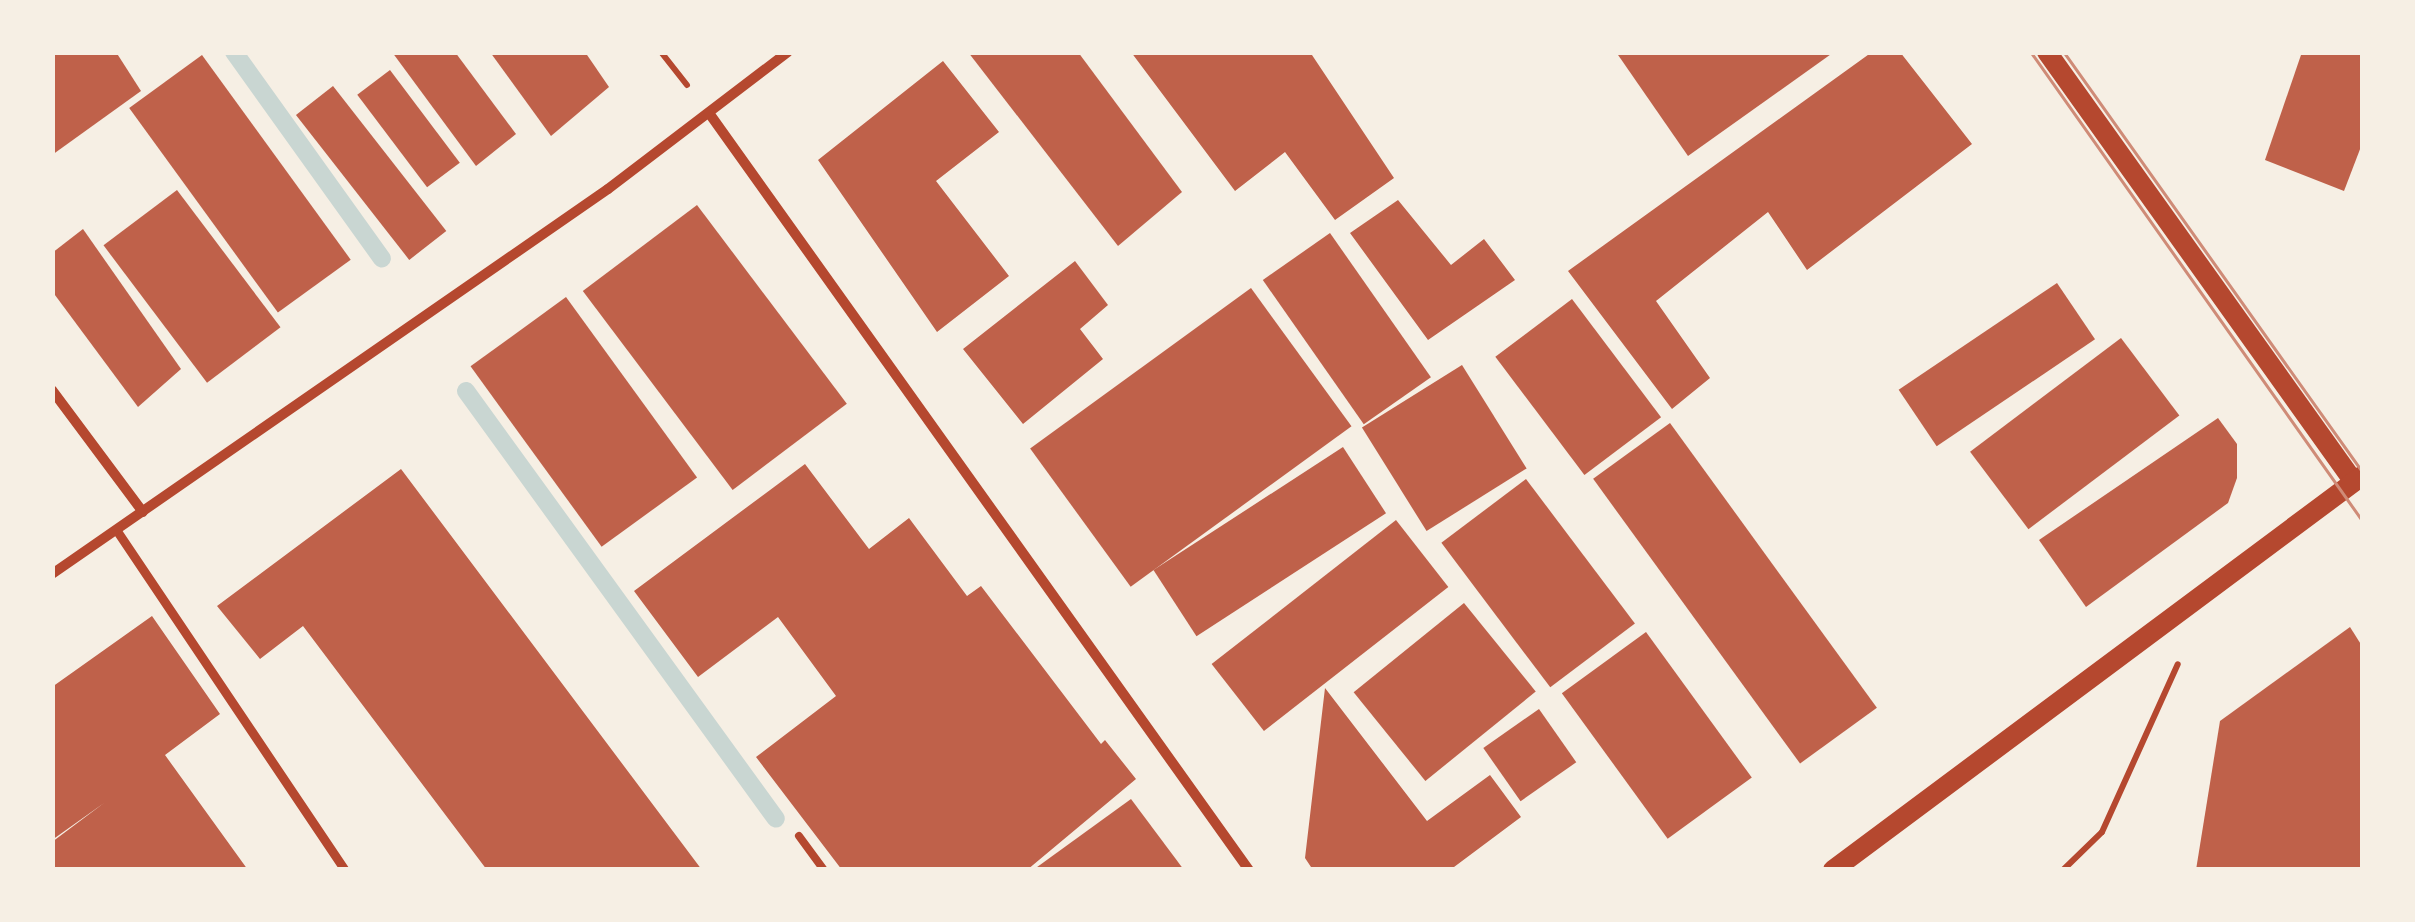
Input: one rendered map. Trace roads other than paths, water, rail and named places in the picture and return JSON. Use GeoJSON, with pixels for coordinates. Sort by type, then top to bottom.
{"type":"FeatureCollection","features":[{"type":"Feature","properties":{"kind":"main road"},"geometry":{"type":"LineString","coordinates":[[1833,870],[2358,479],[2047,52]]}},
{"type":"Feature","properties":{"kind":"street"},"geometry":{"type":"LineString","coordinates":[[52,574],[709,113],[788,52]]}},
{"type":"Feature","properties":{"kind":"street"},"geometry":{"type":"LineString","coordinates":[[709,113],[1249,870]]}},
{"type":"Feature","properties":{"kind":"street"},"geometry":{"type":"LineString","coordinates":[[52,390],[143,512]]}},
{"type":"Feature","properties":{"kind":"street"},"geometry":{"type":"LineString","coordinates":[[117,531],[345,870]]}},
{"type":"Feature","properties":{"kind":"lane"},"geometry":{"type":"LineString","coordinates":[[799,836],[824,870]]}},
{"type":"Feature","properties":{"kind":"waterway"},"geometry":{"type":"LineString","coordinates":[[234,52],[382,259]]}},
{"type":"Feature","properties":{"kind":"waterway"},"geometry":{"type":"LineString","coordinates":[[466,391],[776,819]]}},
{"type":"Feature","properties":{"kind":"tram line"},"geometry":{"type":"LineString","coordinates":[[2031,52],[2362,520]]}},
{"type":"Feature","properties":{"kind":"tram line"},"geometry":{"type":"LineString","coordinates":[[2064,52],[2362,471]]}}]}
